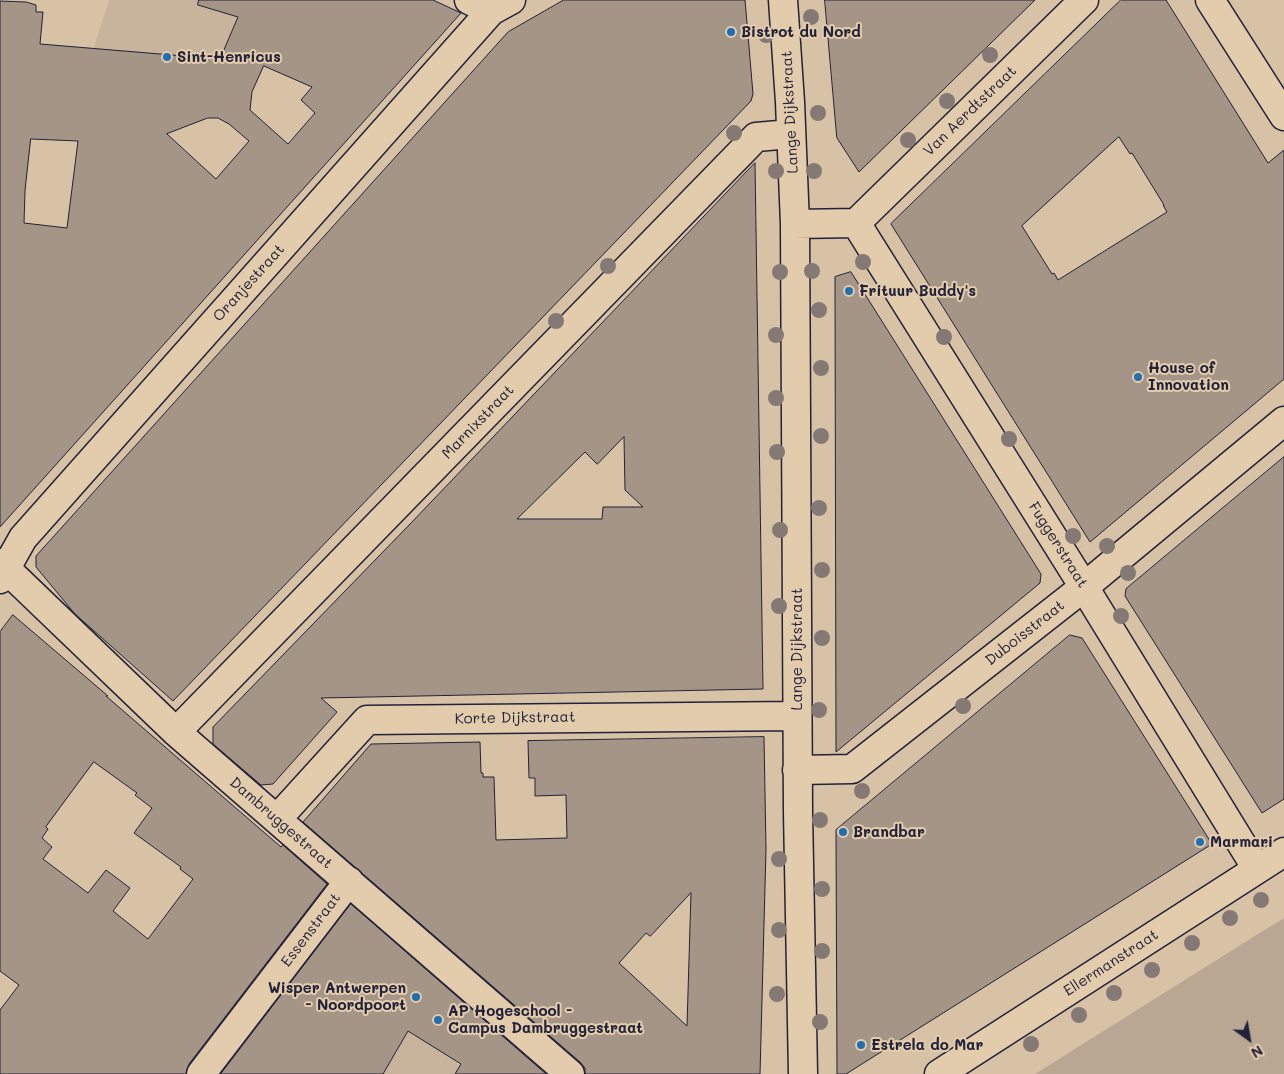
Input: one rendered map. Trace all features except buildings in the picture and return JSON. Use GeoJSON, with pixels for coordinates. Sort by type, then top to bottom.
{"type":"FeatureCollection","features":[{"type":"Feature","properties":{"kind":"street","name":"Lange Dijkstraat"},"geometry":{"type":"LineString","coordinates":[[783,0],[792,134],[795,224],[797,770],[803,1074]]}},
{"type":"Feature","properties":{"kind":"street","name":"Van Aerdtstraat"},"geometry":{"type":"LineString","coordinates":[[856,222],[1084,0]]}},
{"type":"Feature","properties":{"kind":"street"},"geometry":{"type":"LineString","coordinates":[[1210,0],[1284,114]]}},
{"type":"Feature","properties":{"kind":"street","name":"Oranjestraat"},"geometry":{"type":"LineString","coordinates":[[2,570],[23,538],[490,4]]}},
{"type":"Feature","properties":{"kind":"street","name":"Marnixstraat"},"geometry":{"type":"LineString","coordinates":[[176,732],[756,137],[792,134]]}},
{"type":"Feature","properties":{"kind":"street"},"geometry":{"type":"LineString","coordinates":[[795,224],[856,222]]}},
{"type":"Feature","properties":{"kind":"street","name":"Fuggerstraat"},"geometry":{"type":"LineString","coordinates":[[856,222],[1084,586],[1257,869]]}},
{"type":"Feature","properties":{"kind":"street","name":"Duboisstraat"},"geometry":{"type":"LineString","coordinates":[[797,770],[852,769],[1084,586],[1284,422]]}},
{"type":"Feature","properties":{"kind":"street","name":"Dambruggestraat"},"geometry":{"type":"LineString","coordinates":[[2,570],[176,732],[570,1074]]}},
{"type":"Feature","properties":{"kind":"street","name":"Korte Dijkstraat"},"geometry":{"type":"LineString","coordinates":[[277,819],[367,720],[797,716]]}},
{"type":"Feature","properties":{"kind":"street","name":"Ellermanstraat"},"geometry":{"type":"LineString","coordinates":[[939,1074],[1284,852]]}},
{"type":"Feature","properties":{"kind":"street","name":"Essenstraat"},"geometry":{"type":"LineString","coordinates":[[201,1074],[349,881]]}},
{"type":"Feature","properties":{"kind":"shaded area","name":"Sint-Henricus"},"geometry":{"type":"Polygon","coordinates":[[[109,0],[262,0],[257,12],[338,49],[326,73],[320,78],[316,77],[312,87],[264,66],[252,92],[250,110],[235,128],[221,118],[208,118],[194,124],[0,106],[0,28],[11,30],[11,41],[94,48],[109,0]]]}},
{"type":"Feature","properties":{"kind":"shaded area"},"geometry":{"type":"Polygon","coordinates":[[[1284,918],[1284,1074],[1035,1074],[1258,934],[1284,918]]]}},
{"type":"Feature","properties":{"kind":"shaded area","name":"AP Hogeschool - Campus Dambruggestraat"},"geometry":{"type":"Polygon","coordinates":[[[437,983],[442,1050],[462,1067],[456,1074],[383,1074],[437,983]]]}},
{"type":"Feature","properties":{"kind":"place","name":"Bistrot du Nord"},"geometry":{"type":"Point","coordinates":[731,32]}},
{"type":"Feature","properties":{"kind":"place","name":"Sint-Henricus"},"geometry":{"type":"Point","coordinates":[167,57]}},
{"type":"Feature","properties":{"kind":"place","name":"Frituur Buddy's"},"geometry":{"type":"Point","coordinates":[849,291]}},
{"type":"Feature","properties":{"kind":"place","name":"House of Innovation"},"geometry":{"type":"Point","coordinates":[1138,377]}},
{"type":"Feature","properties":{"kind":"place","name":"Brandbar"},"geometry":{"type":"Point","coordinates":[843,832]}},
{"type":"Feature","properties":{"kind":"place","name":"Marmari"},"geometry":{"type":"Point","coordinates":[1200,842]}},
{"type":"Feature","properties":{"kind":"place","name":"Wisper Antwerpen - Noordpoort"},"geometry":{"type":"Point","coordinates":[416,997]}},
{"type":"Feature","properties":{"kind":"place","name":"AP Hogeschool - Campus Dambruggestraat"},"geometry":{"type":"Point","coordinates":[438,1020]}},
{"type":"Feature","properties":{"kind":"place","name":"Estrela do Mar"},"geometry":{"type":"Point","coordinates":[861,1045]}}]}
